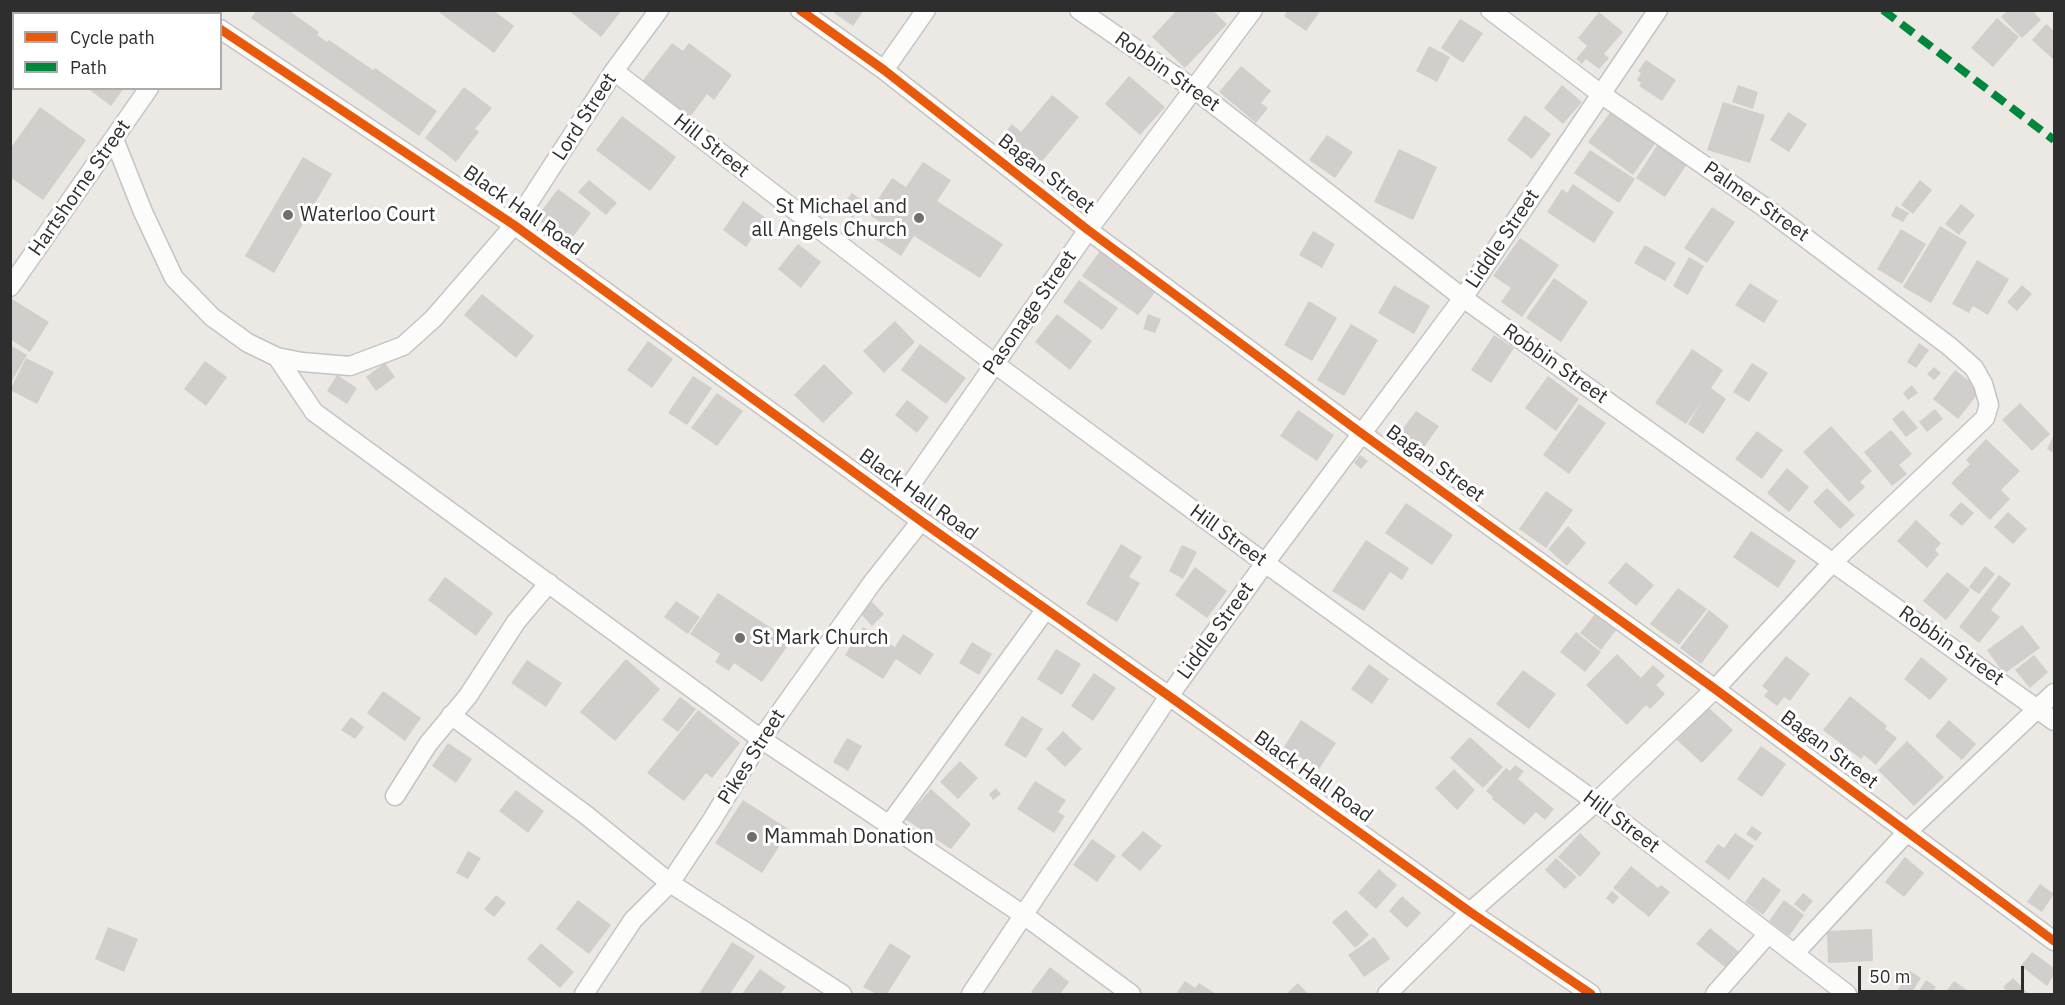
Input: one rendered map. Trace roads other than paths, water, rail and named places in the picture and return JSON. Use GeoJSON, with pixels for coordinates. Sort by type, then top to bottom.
{"type":"FeatureCollection","features":[{"type":"Feature","properties":{"kind":"street","name":"Lord Street"},"geometry":{"type":"LineString","coordinates":[[277,357],[302,362],[350,366],[403,346],[432,319],[514,225],[614,71],[659,10]]}},
{"type":"Feature","properties":{"kind":"street","name":"Bagan Street"},"geometry":{"type":"LineString","coordinates":[[800,10],[884,70],[1088,230],[1361,433],[1715,689],[2055,941]]}},
{"type":"Feature","properties":{"kind":"street"},"geometry":{"type":"LineString","coordinates":[[884,70],[926,10]]}},
{"type":"Feature","properties":{"kind":"street","name":"Robbin Street"},"geometry":{"type":"LineString","coordinates":[[1079,10],[1194,89],[1462,298],[2055,721]]}},
{"type":"Feature","properties":{"kind":"street","name":"Pasonage Street"},"geometry":{"type":"LineString","coordinates":[[898,503],[1088,230],[1253,10]]}},
{"type":"Feature","properties":{"kind":"street","name":"Palmer Street"},"geometry":{"type":"LineString","coordinates":[[1490,10],[1601,94],[1767,208],[1869,284],[1974,368],[1983,384],[1989,405],[1985,418],[1832,563]]}},
{"type":"Feature","properties":{"kind":"street","name":"Liddle Street"},"geometry":{"type":"LineString","coordinates":[[971,994],[1025,916],[1169,696],[1462,298],[1658,10]]}},
{"type":"Feature","properties":{"kind":"street","name":"Black Hall Road"},"geometry":{"type":"LineString","coordinates":[[222,30],[514,225],[921,521],[1470,912],[1591,994]]}},
{"type":"Feature","properties":{"kind":"street","name":"Hill Street"},"geometry":{"type":"LineString","coordinates":[[614,71],[995,364],[1265,563],[1596,802],[1847,994]]}},
{"type":"Feature","properties":{"kind":"street","name":"Hartshorne Street"},"geometry":{"type":"LineString","coordinates":[[10,287],[149,90]]}},
{"type":"Feature","properties":{"kind":"street"},"geometry":{"type":"LineString","coordinates":[[114,139],[143,212],[174,278],[212,317],[248,343],[277,357],[314,412],[761,739],[1025,916],[1131,994]]}},
{"type":"Feature","properties":{"kind":"street","name":"Pikes Street"},"geometry":{"type":"LineString","coordinates":[[584,994],[633,920],[670,883],[712,820],[761,739],[865,592],[921,521]]}},
{"type":"Feature","properties":{"kind":"street"},"geometry":{"type":"LineString","coordinates":[[1387,994],[1470,912],[1596,802],[1715,689],[1832,563]]}},
{"type":"Feature","properties":{"kind":"street"},"geometry":{"type":"LineString","coordinates":[[395,796],[428,744],[468,696],[516,622],[549,583]]}},
{"type":"Feature","properties":{"kind":"street"},"geometry":{"type":"LineString","coordinates":[[889,825],[1046,609]]}},
{"type":"Feature","properties":{"kind":"street"},"geometry":{"type":"LineString","coordinates":[[1794,954],[1908,831],[2055,693]]}},
{"type":"Feature","properties":{"kind":"street"},"geometry":{"type":"LineString","coordinates":[[451,715],[586,816],[670,883],[842,994]]}},
{"type":"Feature","properties":{"kind":"street"},"geometry":{"type":"LineString","coordinates":[[1715,994],[1768,934]]}},
{"type":"Feature","properties":{"kind":"place","name":"Waterloo Court"},"geometry":{"type":"Point","coordinates":[288,215]}},
{"type":"Feature","properties":{"kind":"place","name":"St Michael and all Angels Church"},"geometry":{"type":"Point","coordinates":[919,218]}},
{"type":"Feature","properties":{"kind":"place","name":"St Mark Church"},"geometry":{"type":"Point","coordinates":[740,638]}},
{"type":"Feature","properties":{"kind":"place","name":"Mammah Donation"},"geometry":{"type":"Point","coordinates":[752,837]}}]}
